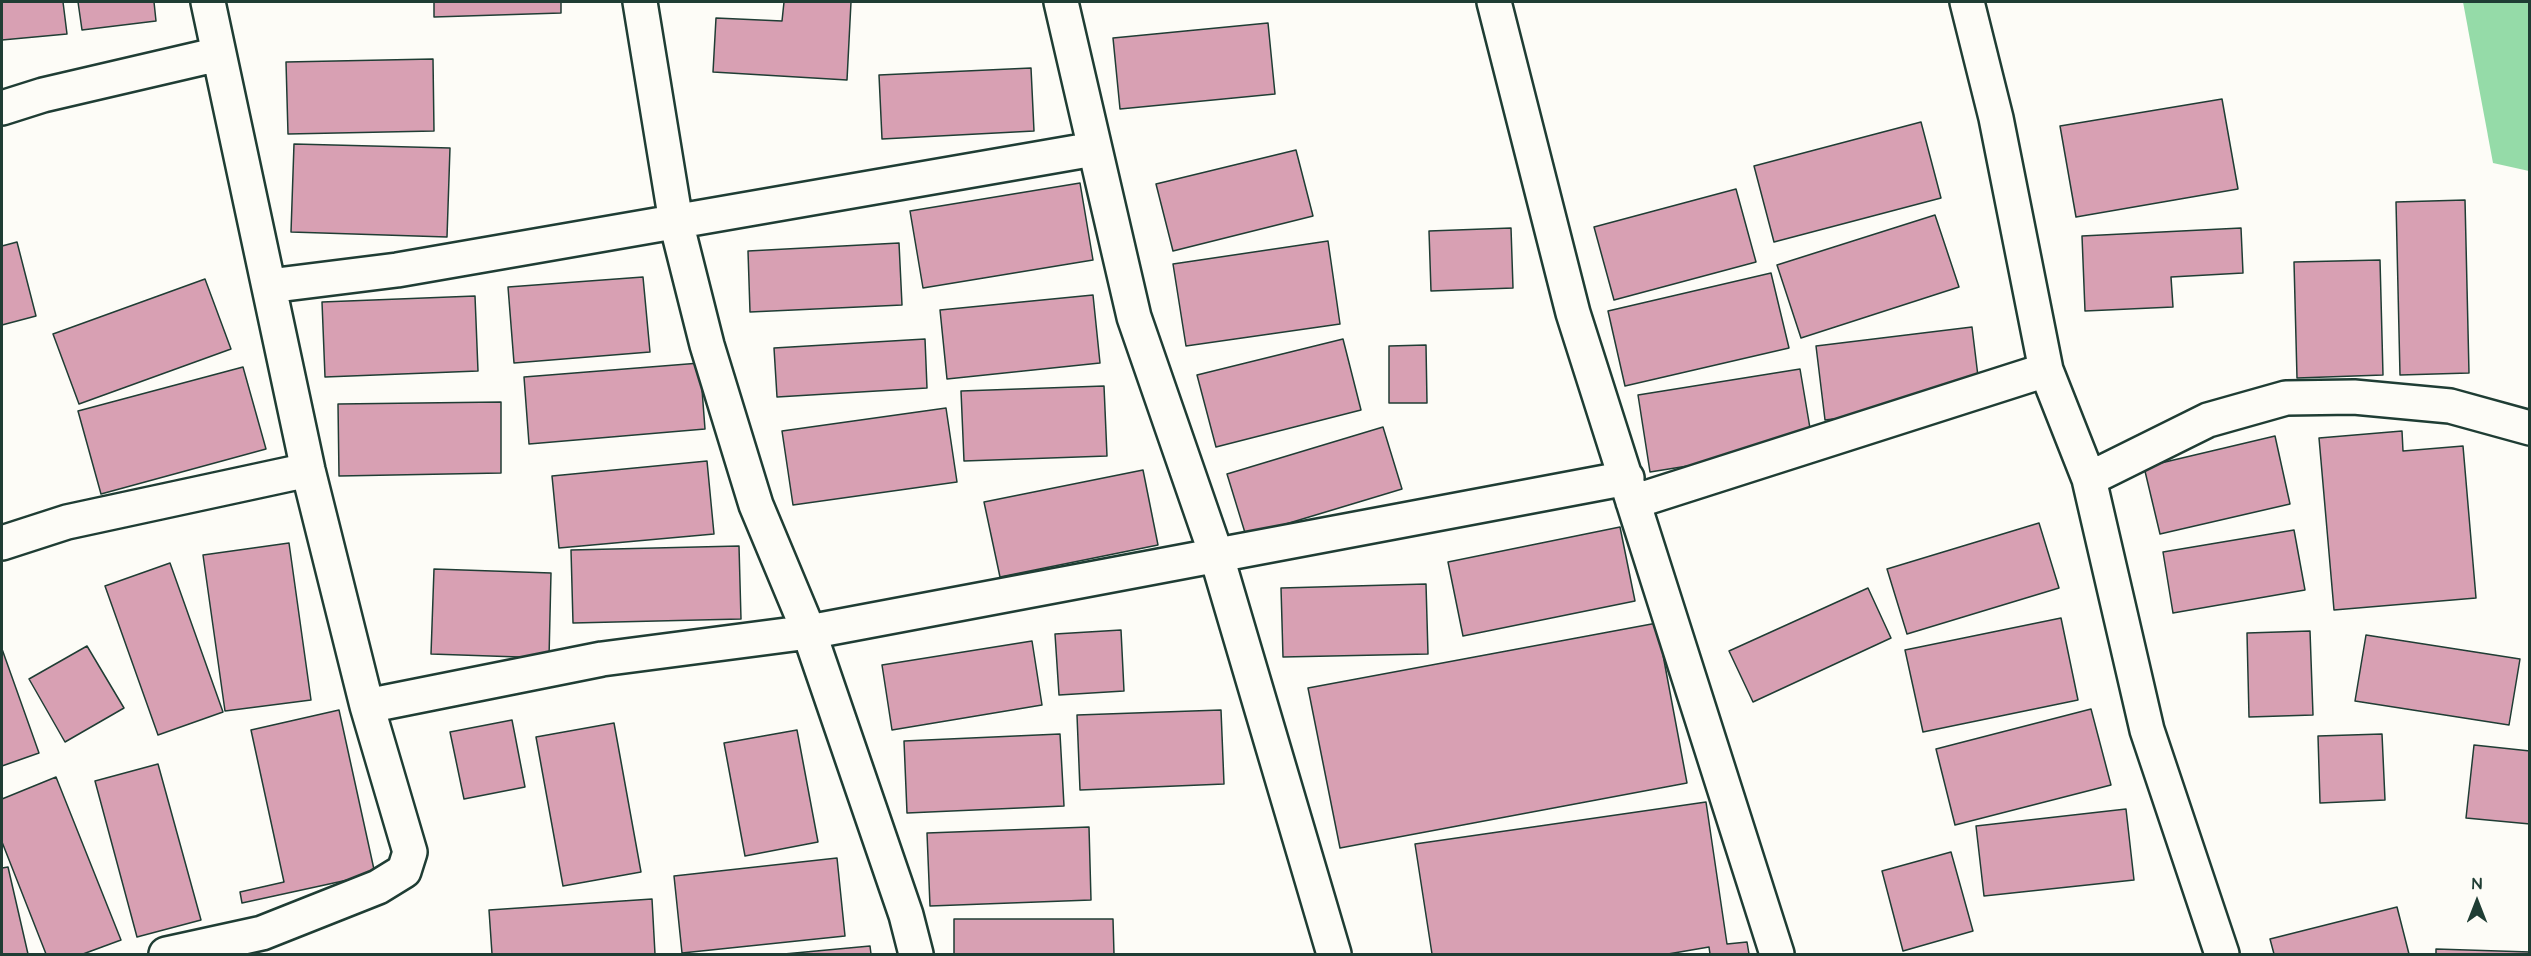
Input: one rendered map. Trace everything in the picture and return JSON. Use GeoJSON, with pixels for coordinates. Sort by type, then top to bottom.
{"type":"FeatureCollection","features":[{"type":"Feature","properties":{"kind":"street"},"geometry":{"type":"LineString","coordinates":[[165,954],[268,944],[378,887],[404,871],[410,852],[367,706],[308,470],[208,2]]}},
{"type":"Feature","properties":{"kind":"street"},"geometry":{"type":"LineString","coordinates":[[640,2],[676,222],[707,345],[756,505],[809,632],[906,915],[916,954]]}},
{"type":"Feature","properties":{"kind":"street"},"geometry":{"type":"LineString","coordinates":[[1061,2],[1134,317],[1216,554],[1334,954]]}},
{"type":"Feature","properties":{"kind":"street"},"geometry":{"type":"LineString","coordinates":[[1494,2],[1573,313],[1777,954]]}},
{"type":"Feature","properties":{"kind":"street"},"geometry":{"type":"LineString","coordinates":[[1967,2],[1996,118],[2046,370],[2089,479],[2147,730],[2222,954]]}},
{"type":"Feature","properties":{"kind":"street"},"geometry":{"type":"LineString","coordinates":[[2,108],[43,95],[219,54]]}},
{"type":"Feature","properties":{"kind":"street"},"geometry":{"type":"LineString","coordinates":[[269,286],[397,270],[1094,149]]}},
{"type":"Feature","properties":{"kind":"street"},"geometry":{"type":"LineString","coordinates":[[367,706],[602,659],[809,632],[1216,554],[1630,490],[2046,370]]}},
{"type":"Feature","properties":{"kind":"street"},"geometry":{"type":"LineString","coordinates":[[2089,479],[2208,420],[2286,398],[2354,397],[2450,406],[2529,428]]}},
{"type":"Feature","properties":{"kind":"street"},"geometry":{"type":"LineString","coordinates":[[2,543],[67,522],[308,470]]}},
{"type":"Feature","properties":{"kind":"green space"},"geometry":{"type":"Polygon","coordinates":[[[2463,2],[2529,2],[2529,171],[2493,163],[2463,2]]]}},
{"type":"Feature","properties":{"kind":"building"},"geometry":{"type":"Polygon","coordinates":[[[2,2],[63,2],[67,34],[2,40],[2,2]]]}},
{"type":"Feature","properties":{"kind":"building"},"geometry":{"type":"Polygon","coordinates":[[[78,2],[154,2],[156,21],[82,30],[78,2]]]}},
{"type":"Feature","properties":{"kind":"building"},"geometry":{"type":"Polygon","coordinates":[[[434,2],[561,2],[561,13],[434,17],[434,2]]]}},
{"type":"Feature","properties":{"kind":"building"},"geometry":{"type":"Polygon","coordinates":[[[784,2],[851,2],[847,80],[713,72],[716,18],[782,21],[784,2]]]}},
{"type":"Feature","properties":{"kind":"building"},"geometry":{"type":"Polygon","coordinates":[[[1268,23],[1275,94],[1120,109],[1113,38],[1268,23]]]}},
{"type":"Feature","properties":{"kind":"building"},"geometry":{"type":"Polygon","coordinates":[[[433,59],[434,131],[288,134],[286,62],[433,59]]]}},
{"type":"Feature","properties":{"kind":"building"},"geometry":{"type":"Polygon","coordinates":[[[1031,68],[1034,131],[882,139],[879,75],[1031,68]]]}},
{"type":"Feature","properties":{"kind":"building"},"geometry":{"type":"Polygon","coordinates":[[[2222,99],[2238,189],[2076,217],[2060,126],[2222,99]]]}},
{"type":"Feature","properties":{"kind":"building"},"geometry":{"type":"Polygon","coordinates":[[[1921,122],[1941,198],[1774,242],[1754,166],[1921,122]]]}},
{"type":"Feature","properties":{"kind":"building"},"geometry":{"type":"Polygon","coordinates":[[[294,144],[450,148],[447,237],[291,232],[294,144]]]}},
{"type":"Feature","properties":{"kind":"building"},"geometry":{"type":"Polygon","coordinates":[[[1296,150],[1313,216],[1173,251],[1156,184],[1296,150]]]}},
{"type":"Feature","properties":{"kind":"building"},"geometry":{"type":"Polygon","coordinates":[[[1080,183],[1093,260],[923,288],[910,211],[1080,183]]]}},
{"type":"Feature","properties":{"kind":"building"},"geometry":{"type":"Polygon","coordinates":[[[1736,189],[1756,262],[1614,300],[1594,227],[1736,189]]]}},
{"type":"Feature","properties":{"kind":"building"},"geometry":{"type":"Polygon","coordinates":[[[2465,200],[2469,373],[2400,375],[2396,202],[2465,200]]]}},
{"type":"Feature","properties":{"kind":"building"},"geometry":{"type":"Polygon","coordinates":[[[1935,215],[1959,287],[1801,338],[1777,265],[1935,215]]]}},
{"type":"Feature","properties":{"kind":"building"},"geometry":{"type":"Polygon","coordinates":[[[1511,228],[1513,288],[1431,291],[1429,231],[1511,228]]]}},
{"type":"Feature","properties":{"kind":"building"},"geometry":{"type":"Polygon","coordinates":[[[2241,228],[2243,273],[2171,277],[2173,307],[2085,311],[2082,236],[2241,228]]]}},
{"type":"Feature","properties":{"kind":"building"},"geometry":{"type":"Polygon","coordinates":[[[1328,241],[1340,324],[1186,346],[1173,264],[1328,241]]]}},
{"type":"Feature","properties":{"kind":"building"},"geometry":{"type":"Polygon","coordinates":[[[17,242],[36,316],[2,325],[2,246],[17,242]]]}},
{"type":"Feature","properties":{"kind":"building"},"geometry":{"type":"Polygon","coordinates":[[[899,243],[902,305],[750,312],[748,251],[899,243]]]}},
{"type":"Feature","properties":{"kind":"building"},"geometry":{"type":"Polygon","coordinates":[[[2380,260],[2383,375],[2297,378],[2294,262],[2380,260]]]}},
{"type":"Feature","properties":{"kind":"building"},"geometry":{"type":"Polygon","coordinates":[[[1771,273],[1789,348],[1625,386],[1608,311],[1771,273]]]}},
{"type":"Feature","properties":{"kind":"building"},"geometry":{"type":"Polygon","coordinates":[[[643,277],[650,352],[514,363],[508,287],[643,277]]]}},
{"type":"Feature","properties":{"kind":"building"},"geometry":{"type":"Polygon","coordinates":[[[205,279],[231,349],[79,404],[53,334],[205,279]]]}},
{"type":"Feature","properties":{"kind":"building"},"geometry":{"type":"Polygon","coordinates":[[[1093,295],[1100,363],[947,379],[940,310],[1093,295]]]}},
{"type":"Feature","properties":{"kind":"building"},"geometry":{"type":"Polygon","coordinates":[[[475,296],[478,371],[325,377],[322,302],[475,296]]]}},
{"type":"Feature","properties":{"kind":"building"},"geometry":{"type":"Polygon","coordinates":[[[1972,327],[1981,401],[1825,420],[1816,346],[1972,327]]]}},
{"type":"Feature","properties":{"kind":"building"},"geometry":{"type":"Polygon","coordinates":[[[925,339],[927,388],[777,397],[774,348],[925,339]]]}},
{"type":"Feature","properties":{"kind":"building"},"geometry":{"type":"Polygon","coordinates":[[[1343,339],[1361,410],[1216,447],[1197,375],[1343,339]]]}},
{"type":"Feature","properties":{"kind":"building"},"geometry":{"type":"Polygon","coordinates":[[[1426,345],[1427,403],[1389,403],[1389,346],[1426,345]]]}},
{"type":"Feature","properties":{"kind":"building"},"geometry":{"type":"Polygon","coordinates":[[[700,363],[705,429],[529,444],[524,377],[700,363]]]}},
{"type":"Feature","properties":{"kind":"building"},"geometry":{"type":"Polygon","coordinates":[[[243,367],[266,449],[101,494],[78,411],[243,367]]]}},
{"type":"Feature","properties":{"kind":"building"},"geometry":{"type":"Polygon","coordinates":[[[1800,369],[1813,446],[1650,472],[1638,395],[1800,369]]]}},
{"type":"Feature","properties":{"kind":"building"},"geometry":{"type":"Polygon","coordinates":[[[1104,386],[1107,456],[964,461],[961,391],[1104,386]]]}},
{"type":"Feature","properties":{"kind":"building"},"geometry":{"type":"Polygon","coordinates":[[[501,402],[501,473],[339,476],[338,404],[501,402]]]}},
{"type":"Feature","properties":{"kind":"building"},"geometry":{"type":"Polygon","coordinates":[[[946,408],[957,482],[793,505],[782,431],[946,408]]]}},
{"type":"Feature","properties":{"kind":"building"},"geometry":{"type":"Polygon","coordinates":[[[1383,427],[1402,489],[1246,536],[1227,474],[1383,427]]]}},
{"type":"Feature","properties":{"kind":"building"},"geometry":{"type":"Polygon","coordinates":[[[2402,431],[2403,451],[2463,446],[2476,598],[2334,610],[2319,438],[2402,431]]]}},
{"type":"Feature","properties":{"kind":"building"},"geometry":{"type":"Polygon","coordinates":[[[2275,436],[2290,504],[2160,534],[2144,467],[2275,436]]]}},
{"type":"Feature","properties":{"kind":"building"},"geometry":{"type":"Polygon","coordinates":[[[707,461],[714,534],[559,548],[552,476],[707,461]]]}},
{"type":"Feature","properties":{"kind":"building"},"geometry":{"type":"Polygon","coordinates":[[[1143,470],[1158,545],[1000,577],[984,502],[1143,470]]]}},
{"type":"Feature","properties":{"kind":"building"},"geometry":{"type":"Polygon","coordinates":[[[2039,523],[2059,588],[1907,634],[1887,569],[2039,523]]]}},
{"type":"Feature","properties":{"kind":"building"},"geometry":{"type":"Polygon","coordinates":[[[1620,527],[1635,601],[1463,636],[1448,562],[1620,527]]]}},
{"type":"Feature","properties":{"kind":"building"},"geometry":{"type":"Polygon","coordinates":[[[2294,530],[2305,590],[2173,613],[2163,552],[2294,530]]]}},
{"type":"Feature","properties":{"kind":"building"},"geometry":{"type":"Polygon","coordinates":[[[289,543],[311,700],[225,711],[203,555],[289,543]]]}},
{"type":"Feature","properties":{"kind":"building"},"geometry":{"type":"Polygon","coordinates":[[[739,546],[741,619],[573,623],[571,550],[739,546]]]}},
{"type":"Feature","properties":{"kind":"building"},"geometry":{"type":"Polygon","coordinates":[[[170,563],[223,712],[158,735],[105,586],[170,563]]]}},
{"type":"Feature","properties":{"kind":"building"},"geometry":{"type":"Polygon","coordinates":[[[434,569],[551,573],[549,658],[431,654],[434,569]]]}},
{"type":"Feature","properties":{"kind":"building"},"geometry":{"type":"Polygon","coordinates":[[[1426,584],[1428,654],[1283,657],[1281,588],[1426,584]]]}},
{"type":"Feature","properties":{"kind":"building"},"geometry":{"type":"Polygon","coordinates":[[[1868,588],[1891,638],[1753,702],[1729,651],[1868,588]]]}},
{"type":"Feature","properties":{"kind":"building"},"geometry":{"type":"Polygon","coordinates":[[[2061,618],[2078,700],[1923,732],[1905,650],[2061,618]]]}},
{"type":"Feature","properties":{"kind":"building"},"geometry":{"type":"Polygon","coordinates":[[[1657,623],[1687,783],[1340,848],[1308,688],[1657,623]]]}},
{"type":"Feature","properties":{"kind":"building"},"geometry":{"type":"Polygon","coordinates":[[[1121,630],[1124,691],[1059,695],[1055,634],[1121,630]]]}},
{"type":"Feature","properties":{"kind":"building"},"geometry":{"type":"Polygon","coordinates":[[[2310,631],[2313,715],[2249,717],[2247,633],[2310,631]]]}},
{"type":"Feature","properties":{"kind":"building"},"geometry":{"type":"Polygon","coordinates":[[[2366,635],[2520,659],[2509,725],[2355,701],[2366,635]]]}},
{"type":"Feature","properties":{"kind":"building"},"geometry":{"type":"Polygon","coordinates":[[[1032,641],[1042,705],[892,730],[882,665],[1032,641]]]}},
{"type":"Feature","properties":{"kind":"building"},"geometry":{"type":"Polygon","coordinates":[[[87,646],[124,708],[65,742],[29,679],[87,646]]]}},
{"type":"Feature","properties":{"kind":"building"},"geometry":{"type":"Polygon","coordinates":[[[2,649],[39,753],[2,766],[2,649]]]}},
{"type":"Feature","properties":{"kind":"building"},"geometry":{"type":"Polygon","coordinates":[[[2091,709],[2111,785],[1955,825],[1936,749],[2091,709]]]}},
{"type":"Feature","properties":{"kind":"building"},"geometry":{"type":"Polygon","coordinates":[[[339,710],[375,874],[242,903],[240,892],[284,882],[251,730],[339,710]]]}},
{"type":"Feature","properties":{"kind":"building"},"geometry":{"type":"Polygon","coordinates":[[[1221,710],[1224,784],[1080,790],[1077,715],[1221,710]]]}},
{"type":"Feature","properties":{"kind":"building"},"geometry":{"type":"Polygon","coordinates":[[[512,720],[525,787],[464,799],[450,732],[512,720]]]}},
{"type":"Feature","properties":{"kind":"building"},"geometry":{"type":"Polygon","coordinates":[[[614,723],[641,872],[563,886],[536,737],[614,723]]]}},
{"type":"Feature","properties":{"kind":"building"},"geometry":{"type":"Polygon","coordinates":[[[797,730],[818,842],[745,856],[724,743],[797,730]]]}},
{"type":"Feature","properties":{"kind":"building"},"geometry":{"type":"Polygon","coordinates":[[[1060,734],[1064,806],[907,813],[904,741],[1060,734]]]}},
{"type":"Feature","properties":{"kind":"building"},"geometry":{"type":"Polygon","coordinates":[[[2382,734],[2385,800],[2320,803],[2318,736],[2382,734]]]}},
{"type":"Feature","properties":{"kind":"building"},"geometry":{"type":"Polygon","coordinates":[[[2474,745],[2530,751],[2530,824],[2466,818],[2474,745]]]}},
{"type":"Feature","properties":{"kind":"building"},"geometry":{"type":"Polygon","coordinates":[[[158,764],[201,920],[137,937],[95,781],[158,764]]]}},
{"type":"Feature","properties":{"kind":"building"},"geometry":{"type":"Polygon","coordinates":[[[56,777],[121,940],[83,954],[46,954],[2,842],[2,799],[56,777]]]}},
{"type":"Feature","properties":{"kind":"building"},"geometry":{"type":"Polygon","coordinates":[[[1706,802],[1727,944],[1747,942],[1749,954],[1710,954],[1709,947],[1668,954],[1432,954],[1415,844],[1706,802]]]}},
{"type":"Feature","properties":{"kind":"building"},"geometry":{"type":"Polygon","coordinates":[[[2126,809],[2134,880],[1984,896],[1976,826],[2126,809]]]}},
{"type":"Feature","properties":{"kind":"building"},"geometry":{"type":"Polygon","coordinates":[[[1089,827],[1091,900],[930,906],[927,833],[1089,827]]]}},
{"type":"Feature","properties":{"kind":"building"},"geometry":{"type":"Polygon","coordinates":[[[1951,852],[1973,931],[1903,951],[1882,871],[1951,852]]]}},
{"type":"Feature","properties":{"kind":"building"},"geometry":{"type":"Polygon","coordinates":[[[837,858],[845,936],[682,953],[674,876],[837,858]]]}},
{"type":"Feature","properties":{"kind":"building"},"geometry":{"type":"Polygon","coordinates":[[[8,867],[28,954],[2,954],[2,868],[8,867]]]}},
{"type":"Feature","properties":{"kind":"building"},"geometry":{"type":"Polygon","coordinates":[[[652,899],[655,954],[492,954],[489,910],[652,899]]]}},
{"type":"Feature","properties":{"kind":"building"},"geometry":{"type":"Polygon","coordinates":[[[2397,907],[2409,954],[2274,954],[2270,939],[2397,907]]]}},
{"type":"Feature","properties":{"kind":"building"},"geometry":{"type":"Polygon","coordinates":[[[954,919],[1113,919],[1114,954],[954,954],[954,919]]]}},
{"type":"Feature","properties":{"kind":"building"},"geometry":{"type":"Polygon","coordinates":[[[870,946],[871,954],[784,954],[870,946]]]}},
{"type":"Feature","properties":{"kind":"building"},"geometry":{"type":"Polygon","coordinates":[[[2436,949],[2530,952],[2530,954],[2436,954],[2436,949]]]}}]}
